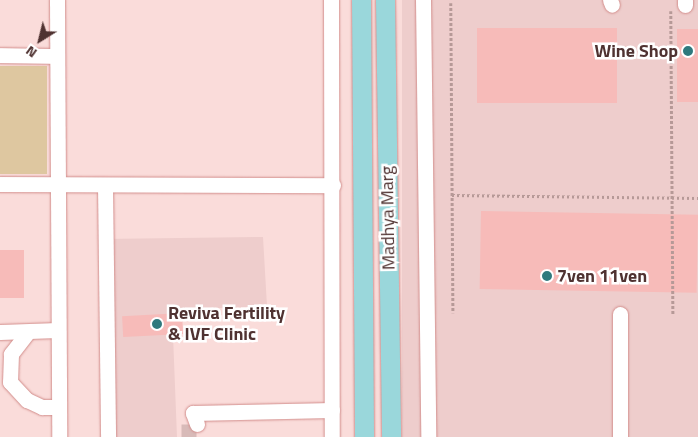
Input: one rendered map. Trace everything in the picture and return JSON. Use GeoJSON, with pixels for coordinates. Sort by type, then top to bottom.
{"type":"FeatureCollection","features":[{"type":"Feature","properties":{"kind":"main road","name":"Madhya Marg"},"geometry":{"type":"LineString","coordinates":[[361,0],[364,437]]}},
{"type":"Feature","properties":{"kind":"main road","name":"Madhya Marg"},"geometry":{"type":"LineString","coordinates":[[385,0],[391,437]]}},
{"type":"Feature","properties":{"kind":"street"},"geometry":{"type":"LineString","coordinates":[[56,0],[59,437]]}},
{"type":"Feature","properties":{"kind":"street"},"geometry":{"type":"LineString","coordinates":[[331,0],[333,185],[332,437]]}},
{"type":"Feature","properties":{"kind":"street"},"geometry":{"type":"LineString","coordinates":[[423,0],[428,437]]}},
{"type":"Feature","properties":{"kind":"street"},"geometry":{"type":"LineString","coordinates":[[0,56],[57,56]]}},
{"type":"Feature","properties":{"kind":"street"},"geometry":{"type":"LineString","coordinates":[[0,184],[58,186],[333,185]]}},
{"type":"Feature","properties":{"kind":"street"},"geometry":{"type":"LineString","coordinates":[[105,185],[108,437]]}},
{"type":"Feature","properties":{"kind":"street"},"geometry":{"type":"LineString","coordinates":[[620,314],[620,437]]}},
{"type":"Feature","properties":{"kind":"street"},"geometry":{"type":"LineString","coordinates":[[0,332],[58,330]]}},
{"type":"Feature","properties":{"kind":"street"},"geometry":{"type":"LineString","coordinates":[[28,332],[11,354],[10,382],[27,400],[42,407],[59,407]]}},
{"type":"Feature","properties":{"kind":"street"},"geometry":{"type":"LineString","coordinates":[[193,422],[193,413],[332,410]]}},
{"type":"Feature","properties":{"kind":"path"},"geometry":{"type":"LineString","coordinates":[[451,2],[453,313]]}},
{"type":"Feature","properties":{"kind":"path"},"geometry":{"type":"LineString","coordinates":[[673,314],[671,198],[681,3]]}},
{"type":"Feature","properties":{"kind":"path"},"geometry":{"type":"LineString","coordinates":[[452,195],[698,198]]}},
{"type":"Feature","properties":{"kind":"shaded area"},"geometry":{"type":"Polygon","coordinates":[[[402,0],[698,0],[698,437],[402,437],[402,0]]]}},
{"type":"Feature","properties":{"kind":"shaded area"},"geometry":{"type":"Polygon","coordinates":[[[0,66],[47,66],[47,174],[0,174],[0,66]]]}},
{"type":"Feature","properties":{"kind":"shaded area"},"geometry":{"type":"Polygon","coordinates":[[[263,237],[267,306],[172,310],[177,437],[110,437],[102,239],[263,237]]]}},
{"type":"Feature","properties":{"kind":"building"},"geometry":{"type":"Polygon","coordinates":[[[477,28],[617,28],[617,103],[477,103],[477,28]]]}},
{"type":"Feature","properties":{"kind":"building"},"geometry":{"type":"Polygon","coordinates":[[[677,29],[698,29],[698,102],[677,102],[677,29]]]}},
{"type":"Feature","properties":{"kind":"building"},"geometry":{"type":"Polygon","coordinates":[[[481,211],[698,215],[697,293],[480,289],[481,211]]]}},
{"type":"Feature","properties":{"kind":"building"},"geometry":{"type":"Polygon","coordinates":[[[0,250],[24,250],[24,298],[0,298],[0,250]]]}},
{"type":"Feature","properties":{"kind":"building"},"geometry":{"type":"Polygon","coordinates":[[[182,313],[183,334],[123,337],[122,316],[182,313]]]}},
{"type":"Feature","properties":{"kind":"tunnel"},"geometry":{"type":"LineString","coordinates":[[189,424],[189,437]]}},
{"type":"Feature","properties":{"kind":"place","name":"Wine Shop"},"geometry":{"type":"Point","coordinates":[688,51]}},
{"type":"Feature","properties":{"kind":"place","name":"7ven 11ven"},"geometry":{"type":"Point","coordinates":[547,276]}},
{"type":"Feature","properties":{"kind":"place","name":"Reviva Fertility & IVF Clinic"},"geometry":{"type":"Point","coordinates":[157,324]}}]}
